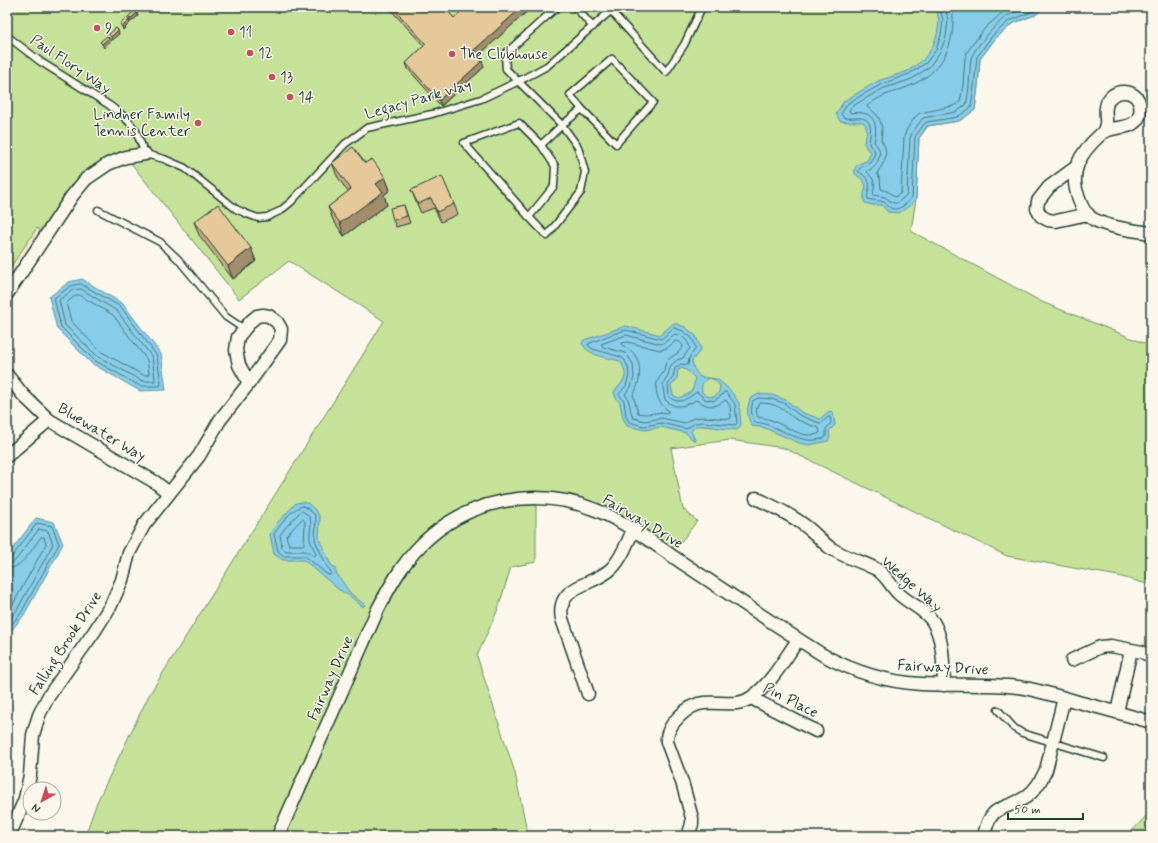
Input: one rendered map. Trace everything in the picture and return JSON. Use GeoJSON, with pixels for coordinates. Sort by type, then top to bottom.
{"type":"FeatureCollection","features":[{"type":"Feature","properties":{"kind":"street"},"geometry":{"type":"LineString","coordinates":[[1104,131],[1084,152],[1076,167],[1076,189],[1081,204],[1088,214],[1104,224],[1133,231],[1151,233]]}},
{"type":"Feature","properties":{"kind":"street","name":"Legacy Park Way"},"geometry":{"type":"LineString","coordinates":[[9,286],[72,196],[86,179],[108,164],[126,157],[145,154]]}},
{"type":"Feature","properties":{"kind":"street"},"geometry":{"type":"LineString","coordinates":[[1076,167],[1050,188],[1038,201],[1037,209],[1041,216],[1048,220],[1056,221],[1088,214]]}},
{"type":"Feature","properties":{"kind":"street","name":"Falling Brook Drive"},"geometry":{"type":"LineString","coordinates":[[9,836],[25,799],[30,775],[33,735],[39,715],[48,697],[94,632],[110,605],[122,580],[129,553],[144,524],[199,456],[220,420],[249,383],[280,340],[281,330],[277,322],[269,316],[257,316],[250,321],[238,337],[236,350],[239,365],[249,383]]}},
{"type":"Feature","properties":{"kind":"street","name":"Bluewater Way"},"geometry":{"type":"LineString","coordinates":[[7,375],[23,395],[49,420],[155,482],[169,493]]}},
{"type":"Feature","properties":{"kind":"street"},"geometry":{"type":"LineString","coordinates":[[7,456],[49,420]]}},
{"type":"Feature","properties":{"kind":"street","name":"Fairway Drive"},"geometry":{"type":"LineString","coordinates":[[278,836],[378,609],[392,582],[405,563],[420,546],[437,531],[462,514],[491,503],[513,499],[536,498],[559,500],[588,507],[605,514],[633,530],[822,655],[842,666],[870,676],[899,682],[921,684],[996,685],[1019,688],[1064,698],[1151,722]]}},
{"type":"Feature","properties":{"kind":"street","name":"Wedge Way"},"geometry":{"type":"LineString","coordinates":[[756,498],[795,518],[830,548],[877,569],[903,597],[926,613],[933,622],[940,644],[944,685]]}},
{"type":"Feature","properties":{"kind":"street"},"geometry":{"type":"LineString","coordinates":[[588,694],[560,613],[563,602],[565,596],[575,588],[612,569],[621,557],[633,530]]}},
{"type":"Feature","properties":{"kind":"street"},"geometry":{"type":"LineString","coordinates":[[688,836],[692,824],[692,818],[682,782],[667,742],[667,732],[678,718],[698,704],[732,704],[751,698],[760,690],[774,673],[798,640]]}},
{"type":"Feature","properties":{"kind":"street"},"geometry":{"type":"LineString","coordinates":[[1072,660],[1100,647],[1111,646],[1142,652],[1151,656]]}},
{"type":"Feature","properties":{"kind":"street"},"geometry":{"type":"LineString","coordinates":[[1117,712],[1132,650]]}},
{"type":"Feature","properties":{"kind":"street","name":"Pin Place"},"geometry":{"type":"LineString","coordinates":[[751,698],[816,731]]}},
{"type":"Feature","properties":{"kind":"street"},"geometry":{"type":"LineString","coordinates":[[984,836],[986,824],[994,812],[1026,797],[1037,786],[1046,770],[1064,698]]}},
{"type":"Feature","properties":{"kind":"lane"},"geometry":{"type":"LineString","coordinates":[[529,216],[554,186],[555,166],[540,145],[519,123],[464,143],[529,216],[547,236],[581,192],[585,172],[578,147],[562,125],[506,69],[505,54],[557,7]]}},
{"type":"Feature","properties":{"kind":"lane"},"geometry":{"type":"LineString","coordinates":[[575,7],[593,27]]}},
{"type":"Feature","properties":{"kind":"lane"},"geometry":{"type":"LineString","coordinates":[[613,9],[666,72],[684,45],[702,7]]}},
{"type":"Feature","properties":{"kind":"lane","name":"Legacy Park Way"},"geometry":{"type":"LineString","coordinates":[[145,154],[164,159],[185,168],[236,209],[258,218],[267,217],[280,211],[291,202],[345,144],[368,128],[432,114],[481,99],[547,66],[613,9]]}},
{"type":"Feature","properties":{"kind":"lane","name":"Paul Flory Way"},"geometry":{"type":"LineString","coordinates":[[7,36],[41,62],[121,114],[136,131],[145,154]]}},
{"type":"Feature","properties":{"kind":"lane"},"geometry":{"type":"LineString","coordinates":[[612,59],[653,102],[616,144],[582,109],[570,96],[612,59]]}},
{"type":"Feature","properties":{"kind":"lane"},"geometry":{"type":"LineString","coordinates":[[540,145],[582,109]]}},
{"type":"Feature","properties":{"kind":"lane"},"geometry":{"type":"LineString","coordinates":[[98,210],[160,242],[178,259],[226,317],[244,329]]}},
{"type":"Feature","properties":{"kind":"lane"},"geometry":{"type":"LineString","coordinates":[[998,710],[1014,728],[1022,733],[1053,741],[1104,758]]}},
{"type":"Feature","properties":{"kind":"shaded area"},"geometry":{"type":"Polygon","coordinates":[[[7,202],[41,231],[7,284],[7,202]]]}},
{"type":"Feature","properties":{"kind":"green space"},"geometry":{"type":"Polygon","coordinates":[[[7,7],[1044,7],[1037,14],[1012,24],[995,39],[980,59],[975,110],[959,121],[928,126],[919,138],[916,199],[911,231],[1042,302],[1151,346],[1151,585],[1118,576],[1007,556],[784,448],[730,440],[671,448],[683,509],[697,521],[671,555],[616,519],[536,498],[536,562],[511,567],[498,609],[477,656],[515,773],[528,836],[85,836],[97,802],[149,695],[384,321],[289,261],[239,299],[126,157],[86,179],[46,235],[37,228],[7,271],[7,7]]]}},
{"type":"Feature","properties":{"kind":"green space"},"geometry":{"type":"Polygon","coordinates":[[[1151,811],[1151,836],[1127,836],[1151,811]]]}},
{"type":"Feature","properties":{"kind":"water"},"geometry":{"type":"Polygon","coordinates":[[[936,7],[1044,7],[1037,14],[1012,24],[995,39],[980,59],[975,110],[959,121],[927,126],[919,138],[916,199],[911,205],[899,213],[888,212],[882,205],[865,203],[864,196],[866,185],[863,180],[855,174],[856,166],[867,161],[871,152],[867,149],[864,143],[866,132],[865,125],[863,122],[840,121],[836,114],[844,101],[878,81],[908,71],[923,60],[932,48],[937,35],[939,21],[936,7]]]}},
{"type":"Feature","properties":{"kind":"water"},"geometry":{"type":"Polygon","coordinates":[[[82,279],[123,304],[161,354],[166,390],[140,391],[91,363],[57,329],[49,297],[69,282],[82,279]]]}},
{"type":"Feature","properties":{"kind":"water"},"geometry":{"type":"Polygon","coordinates":[[[674,323],[685,327],[696,336],[701,349],[692,361],[694,369],[700,377],[709,378],[717,379],[730,390],[739,403],[741,425],[737,430],[696,426],[691,431],[695,440],[693,440],[686,433],[661,427],[645,430],[627,426],[623,418],[620,403],[614,392],[623,381],[625,371],[623,366],[620,361],[593,354],[582,343],[584,340],[626,326],[660,335],[674,323]],[[682,368],[678,370],[677,379],[671,386],[673,395],[679,398],[687,395],[693,386],[695,378],[688,371],[682,368]],[[709,378],[702,384],[702,392],[706,396],[714,397],[719,392],[720,386],[715,380],[709,378]]]}},
{"type":"Feature","properties":{"kind":"water"},"geometry":{"type":"Polygon","coordinates":[[[758,394],[772,395],[786,400],[801,412],[820,419],[829,411],[833,412],[835,425],[829,431],[830,437],[828,441],[809,445],[799,443],[765,428],[752,426],[748,416],[748,406],[750,399],[758,394]]]}},
{"type":"Feature","properties":{"kind":"water"},"geometry":{"type":"Polygon","coordinates":[[[303,502],[309,504],[317,512],[320,518],[319,538],[331,565],[336,568],[335,571],[350,593],[365,605],[363,607],[350,596],[338,589],[304,560],[283,560],[274,554],[270,534],[278,522],[296,503],[303,502]]]}},
{"type":"Feature","properties":{"kind":"water"},"geometry":{"type":"Polygon","coordinates":[[[36,518],[54,522],[63,544],[24,615],[7,636],[7,556],[36,518]]]}},
{"type":"Feature","properties":{"kind":"building","name":"The Clubhouse"},"geometry":{"type":"Polygon","coordinates":[[[392,7],[444,7],[454,18],[466,7],[522,7],[473,51],[482,61],[439,100],[406,63],[426,44],[392,7]]]}},
{"type":"Feature","properties":{"kind":"building"},"geometry":{"type":"Polygon","coordinates":[[[135,10],[137,13],[130,19],[128,17],[135,10]]]}},
{"type":"Feature","properties":{"kind":"building"},"geometry":{"type":"Polygon","coordinates":[[[127,18],[129,20],[122,27],[120,24],[127,18]]]}},
{"type":"Feature","properties":{"kind":"building"},"geometry":{"type":"Polygon","coordinates":[[[116,28],[118,30],[111,37],[109,34],[116,28]]]}},
{"type":"Feature","properties":{"kind":"building"},"geometry":{"type":"Polygon","coordinates":[[[107,36],[109,38],[102,44],[100,42],[107,36]]]}},
{"type":"Feature","properties":{"kind":"building"},"geometry":{"type":"Polygon","coordinates":[[[353,147],[365,163],[372,159],[385,177],[376,184],[383,192],[340,223],[328,207],[351,189],[332,163],[353,147]]]}},
{"type":"Feature","properties":{"kind":"building"},"geometry":{"type":"Polygon","coordinates":[[[442,176],[454,204],[437,212],[431,198],[418,204],[411,190],[442,176]]]}},
{"type":"Feature","properties":{"kind":"building"},"geometry":{"type":"Polygon","coordinates":[[[218,204],[251,248],[228,266],[194,222],[218,204]]]}},
{"type":"Feature","properties":{"kind":"building"},"geometry":{"type":"Polygon","coordinates":[[[404,205],[407,216],[393,220],[390,208],[404,205]]]}},
{"type":"Feature","properties":{"kind":"place","name":"9"},"geometry":{"type":"Point","coordinates":[97,28]}},
{"type":"Feature","properties":{"kind":"place","name":"11"},"geometry":{"type":"Point","coordinates":[231,32]}},
{"type":"Feature","properties":{"kind":"place","name":"12"},"geometry":{"type":"Point","coordinates":[250,53]}},
{"type":"Feature","properties":{"kind":"place","name":"The Clubhouse"},"geometry":{"type":"Point","coordinates":[452,54]}},
{"type":"Feature","properties":{"kind":"place","name":"13"},"geometry":{"type":"Point","coordinates":[272,77]}},
{"type":"Feature","properties":{"kind":"place","name":"14"},"geometry":{"type":"Point","coordinates":[290,97]}},
{"type":"Feature","properties":{"kind":"place","name":"Lindner Family Tennis Center"},"geometry":{"type":"Point","coordinates":[198,123]}}]}
